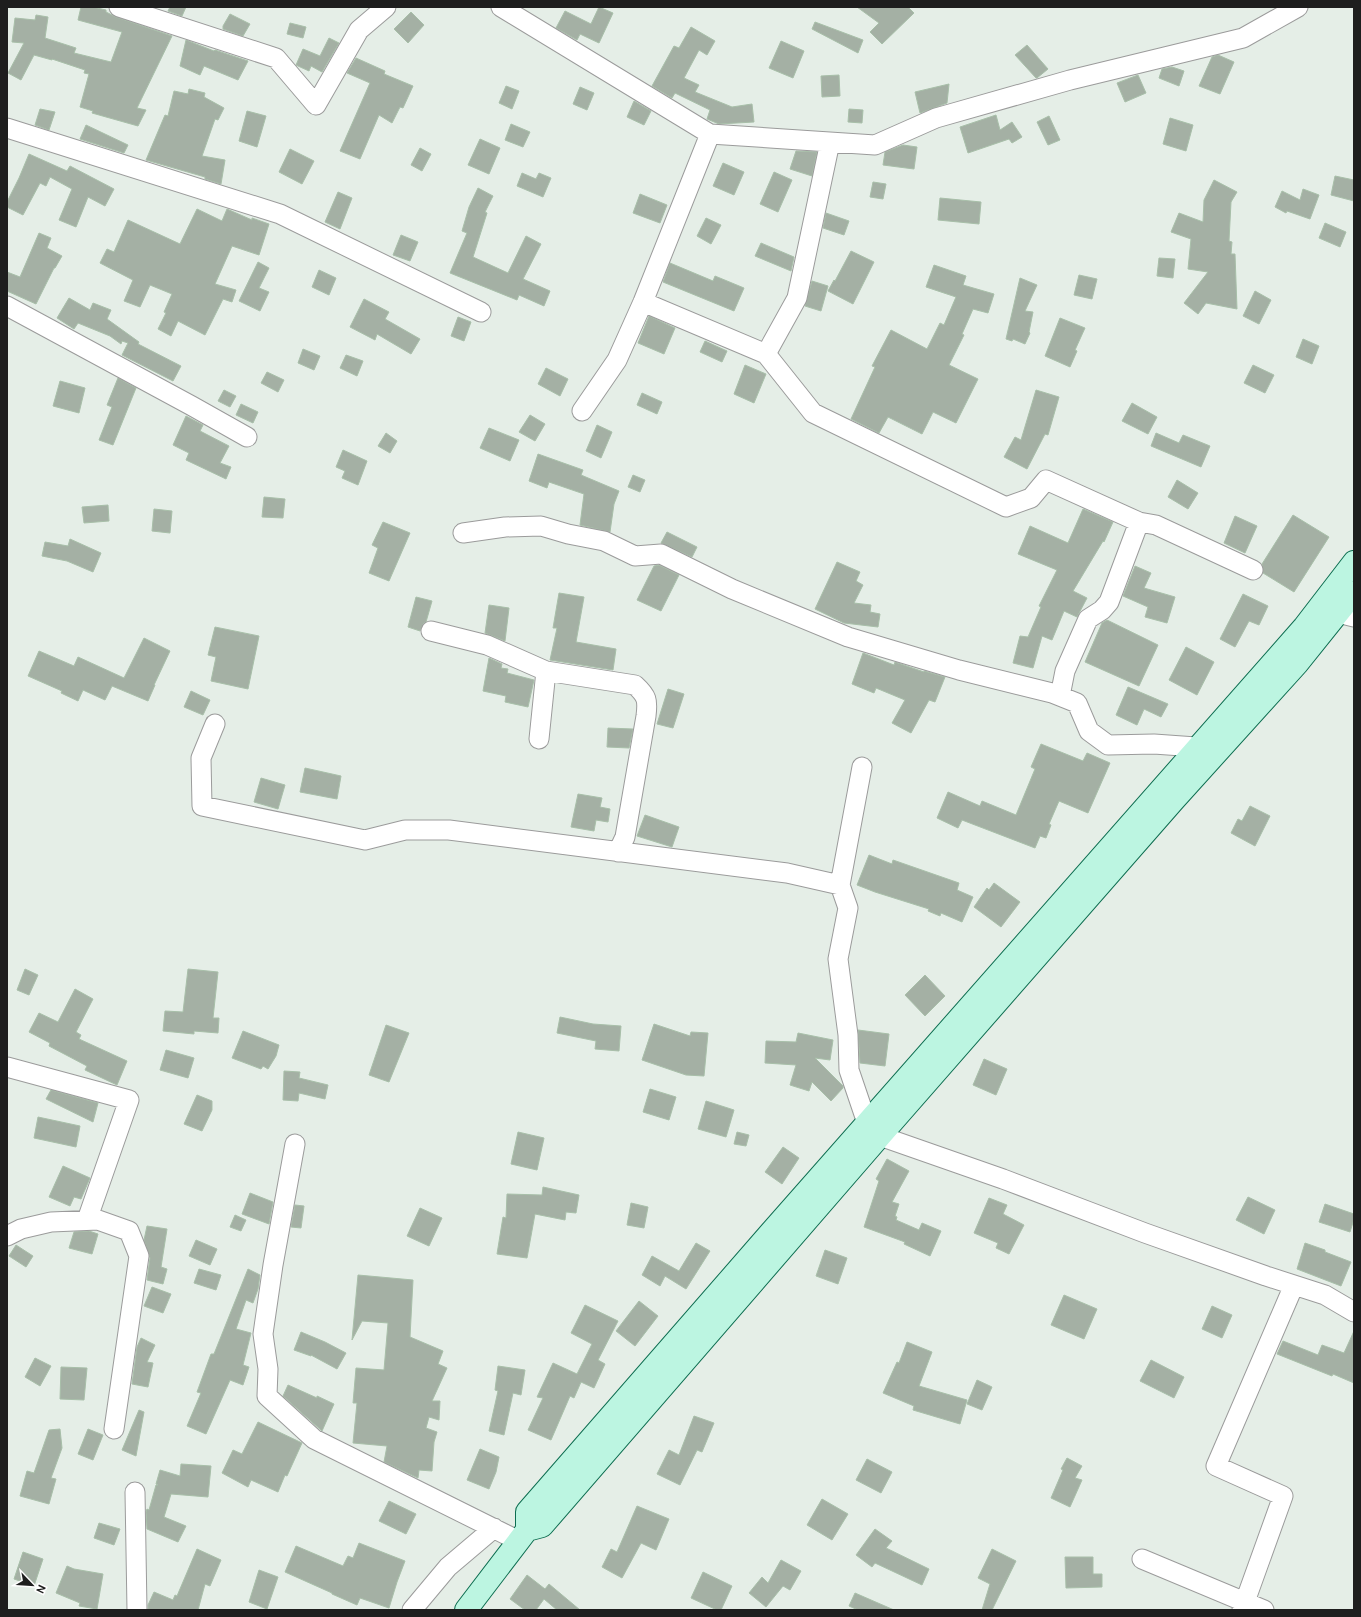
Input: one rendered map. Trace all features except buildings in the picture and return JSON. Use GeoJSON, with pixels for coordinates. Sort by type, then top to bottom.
{"type":"FeatureCollection","features":[{"type":"Feature","properties":{"kind":"street"},"geometry":{"type":"LineString","coordinates":[[119,7],[276,58],[316,105],[359,30],[386,7]]}},
{"type":"Feature","properties":{"kind":"street"},"geometry":{"type":"LineString","coordinates":[[501,7],[710,134],[875,145],[943,116],[1070,80],[1243,38],[1298,7]]}},
{"type":"Feature","properties":{"kind":"street"},"geometry":{"type":"LineString","coordinates":[[7,128],[280,214],[481,312]]}},
{"type":"Feature","properties":{"kind":"street"},"geometry":{"type":"LineString","coordinates":[[582,411],[617,360],[644,302],[710,134]]}},
{"type":"Feature","properties":{"kind":"street"},"geometry":{"type":"LineString","coordinates":[[766,354],[797,298],[830,142]]}},
{"type":"Feature","properties":{"kind":"street"},"geometry":{"type":"LineString","coordinates":[[644,302],[766,354],[813,413],[1006,508],[1031,498],[1046,480],[1139,522],[1156,525],[1253,570]]}},
{"type":"Feature","properties":{"kind":"street"},"geometry":{"type":"LineString","coordinates":[[7,306],[247,437]]}},
{"type":"Feature","properties":{"kind":"street"},"geometry":{"type":"LineString","coordinates":[[1060,696],[1065,671],[1088,619],[1102,610],[1109,602],[1139,522]]}},
{"type":"Feature","properties":{"kind":"street"},"geometry":{"type":"LineString","coordinates":[[463,533],[505,527],[541,526],[568,534],[604,541],[636,556],[661,554],[732,589],[848,637],[959,670],[1060,696],[1076,703],[1089,731],[1108,745],[1154,744],[1196,747]]}},
{"type":"Feature","properties":{"kind":"street"},"geometry":{"type":"LineString","coordinates":[[1335,616],[1354,562]]}},
{"type":"Feature","properties":{"kind":"street"},"geometry":{"type":"LineString","coordinates":[[466,1610],[523,1535],[527,1512],[1297,664],[1354,593]]}},
{"type":"Feature","properties":{"kind":"street"},"geometry":{"type":"LineString","coordinates":[[873,1130],[1196,747],[1304,627],[1335,616]]}},
{"type":"Feature","properties":{"kind":"street"},"geometry":{"type":"LineString","coordinates":[[431,631],[487,645],[546,671],[635,685],[645,694],[648,705],[625,837],[618,852]]}},
{"type":"Feature","properties":{"kind":"street"},"geometry":{"type":"LineString","coordinates":[[539,739],[546,671]]}},
{"type":"Feature","properties":{"kind":"street"},"geometry":{"type":"LineString","coordinates":[[215,724],[201,758],[202,806],[365,840],[405,830],[449,830],[787,873],[840,885]]}},
{"type":"Feature","properties":{"kind":"street"},"geometry":{"type":"LineString","coordinates":[[862,767],[840,885],[848,908],[838,959],[848,1035],[849,1070],[873,1130],[1145,1232],[1325,1295],[1354,1312]]}},
{"type":"Feature","properties":{"kind":"street"},"geometry":{"type":"LineString","coordinates":[[7,1067],[129,1100],[87,1220]]}},
{"type":"Feature","properties":{"kind":"street"},"geometry":{"type":"LineString","coordinates":[[295,1144],[273,1265],[263,1334],[268,1369],[267,1396],[314,1439],[494,1528],[523,1535]]}},
{"type":"Feature","properties":{"kind":"street"},"geometry":{"type":"LineString","coordinates":[[7,1236],[21,1229],[51,1222],[87,1220],[98,1220],[129,1231],[139,1256],[114,1429]]}},
{"type":"Feature","properties":{"kind":"street"},"geometry":{"type":"LineString","coordinates":[[1244,1606],[1283,1496],[1216,1466],[1294,1285]]}},
{"type":"Feature","properties":{"kind":"street"},"geometry":{"type":"LineString","coordinates":[[135,1492],[136,1610]]}},
{"type":"Feature","properties":{"kind":"street"},"geometry":{"type":"LineString","coordinates":[[412,1610],[448,1567],[494,1528]]}},
{"type":"Feature","properties":{"kind":"street"},"geometry":{"type":"LineString","coordinates":[[1142,1559],[1244,1606],[1264,1610]]}}]}
